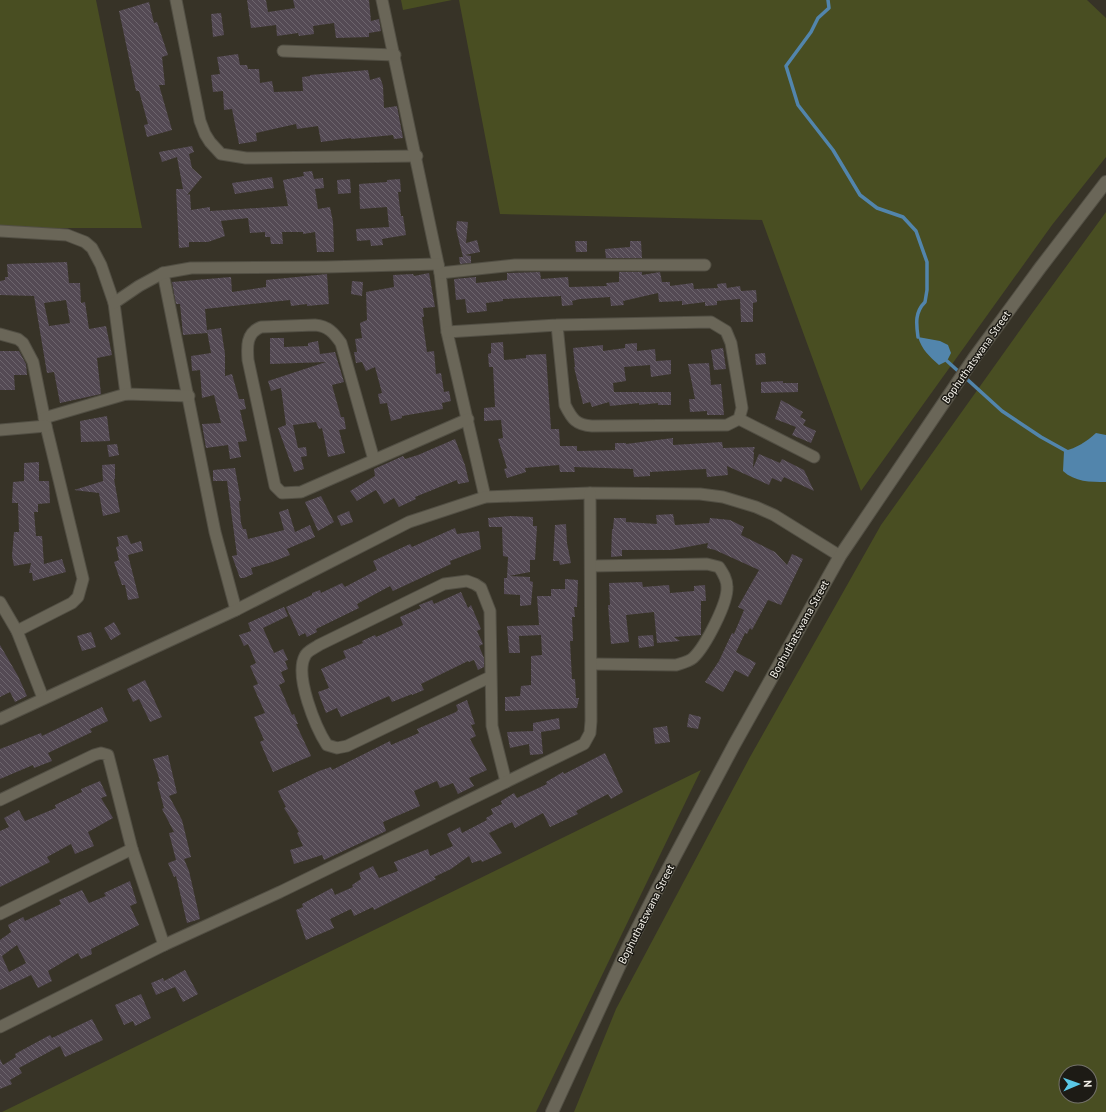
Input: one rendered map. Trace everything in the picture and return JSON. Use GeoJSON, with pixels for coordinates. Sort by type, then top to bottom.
{"type":"FeatureCollection","features":[{"type":"Feature","properties":{"kind":"street"},"geometry":{"type":"LineString","coordinates":[[176,0],[200,121],[210,142],[221,154],[246,158],[417,156]]}},
{"type":"Feature","properties":{"kind":"street"},"geometry":{"type":"LineString","coordinates":[[382,0],[417,156],[439,268],[448,332],[485,497]]}},
{"type":"Feature","properties":{"kind":"street"},"geometry":{"type":"LineString","coordinates":[[283,51],[395,55]]}},
{"type":"Feature","properties":{"kind":"street","name":"Bophuthatswana Street"},"geometry":{"type":"LineString","coordinates":[[552,1112],[620,965],[658,888],[734,745],[840,556],[974,358],[1040,268],[1106,182]]}},
{"type":"Feature","properties":{"kind":"street"},"geometry":{"type":"LineString","coordinates":[[0,231],[67,235],[86,242],[92,248],[101,265],[114,303],[126,394]]}},
{"type":"Feature","properties":{"kind":"street"},"geometry":{"type":"LineString","coordinates":[[114,303],[163,273],[191,268],[439,268],[515,265],[705,265]]}},
{"type":"Feature","properties":{"kind":"street"},"geometry":{"type":"LineString","coordinates":[[163,273],[189,396],[215,532],[236,610]]}},
{"type":"Feature","properties":{"kind":"street"},"geometry":{"type":"LineString","coordinates":[[448,332],[557,325],[712,322],[726,331],[731,343],[742,408],[739,418],[727,425],[592,426],[578,424],[571,417],[566,405],[557,325]]}},
{"type":"Feature","properties":{"kind":"street"},"geometry":{"type":"LineString","coordinates":[[374,460],[341,343],[335,334],[322,326],[315,325],[261,327],[253,331],[247,344],[248,360],[276,486],[279,492],[291,494],[301,492],[468,419]]}},
{"type":"Feature","properties":{"kind":"street"},"geometry":{"type":"LineString","coordinates":[[0,334],[18,339],[28,349],[33,362],[45,422],[83,585],[78,597],[72,603],[17,631]]}},
{"type":"Feature","properties":{"kind":"street"},"geometry":{"type":"LineString","coordinates":[[0,430],[45,422],[126,394],[189,396]]}},
{"type":"Feature","properties":{"kind":"street"},"geometry":{"type":"LineString","coordinates":[[739,418],[814,457]]}},
{"type":"Feature","properties":{"kind":"street"},"geometry":{"type":"LineString","coordinates":[[0,1027],[164,945],[280,892],[581,746],[587,739],[591,721],[592,664],[590,493]]}},
{"type":"Feature","properties":{"kind":"street"},"geometry":{"type":"LineString","coordinates":[[0,719],[236,610],[409,522],[485,497],[590,493],[700,494],[723,497],[756,507],[774,515],[840,556]]}},
{"type":"Feature","properties":{"kind":"street"},"geometry":{"type":"LineString","coordinates":[[591,566],[707,564],[719,567],[725,576],[727,586],[727,595],[712,630],[700,650],[687,662],[676,665],[592,664]]}},
{"type":"Feature","properties":{"kind":"street"},"geometry":{"type":"LineString","coordinates":[[490,678],[347,746],[337,748],[327,746],[321,736],[306,694],[302,667],[305,655],[319,645],[444,584],[467,581],[481,588],[487,600],[490,611],[492,726],[506,782]]}},
{"type":"Feature","properties":{"kind":"street"},"geometry":{"type":"LineString","coordinates":[[0,602],[17,631],[43,698]]}},
{"type":"Feature","properties":{"kind":"street"},"geometry":{"type":"LineString","coordinates":[[0,800],[94,755],[108,755],[132,849],[164,945]]}},
{"type":"Feature","properties":{"kind":"street"},"geometry":{"type":"LineString","coordinates":[[0,914],[132,849]]}},
{"type":"Feature","properties":{"kind":"green space"},"geometry":{"type":"Polygon","coordinates":[[[0,0],[96,0],[142,228],[0,228],[0,0]]]}},
{"type":"Feature","properties":{"kind":"green space"},"geometry":{"type":"Polygon","coordinates":[[[401,0],[452,0],[403,10],[401,0]]]}},
{"type":"Feature","properties":{"kind":"green space"},"geometry":{"type":"Polygon","coordinates":[[[459,0],[1087,0],[1106,18],[1106,157],[1052,225],[861,491],[762,220],[500,214],[459,0]]]}},
{"type":"Feature","properties":{"kind":"green space"},"geometry":{"type":"Polygon","coordinates":[[[1106,212],[1106,1112],[574,1112],[616,1009],[750,757],[881,525],[1106,212]]]}},
{"type":"Feature","properties":{"kind":"green space"},"geometry":{"type":"Polygon","coordinates":[[[701,770],[536,1112],[2,1112],[701,770]]]}},
{"type":"Feature","properties":{"kind":"water"},"geometry":{"type":"Polygon","coordinates":[[[918,337],[940,341],[948,345],[951,353],[947,361],[939,365],[929,356],[918,337]]]}},
{"type":"Feature","properties":{"kind":"water"},"geometry":{"type":"Polygon","coordinates":[[[1096,433],[1106,435],[1106,482],[1083,481],[1068,475],[1063,471],[1064,451],[1081,444],[1096,433]]]}},
{"type":"Feature","properties":{"kind":"building"},"geometry":{"type":"Polygon","coordinates":[[[247,0],[266,0],[268,12],[295,8],[293,0],[369,0],[371,21],[379,19],[381,31],[369,33],[369,37],[336,38],[334,23],[313,26],[314,34],[299,36],[298,33],[277,36],[276,25],[251,28],[247,0]]]}},
{"type":"Feature","properties":{"kind":"building"},"geometry":{"type":"Polygon","coordinates":[[[149,2],[154,23],[157,22],[168,55],[162,57],[165,85],[159,85],[172,130],[147,137],[144,125],[148,124],[139,91],[136,91],[119,11],[149,2]]]}},
{"type":"Feature","properties":{"kind":"building"},"geometry":{"type":"Polygon","coordinates":[[[221,13],[224,35],[213,37],[211,14],[221,13]]]}},
{"type":"Feature","properties":{"kind":"building"},"geometry":{"type":"Polygon","coordinates":[[[238,54],[240,65],[247,65],[248,69],[259,69],[260,83],[272,81],[274,92],[303,91],[302,77],[310,75],[368,70],[370,80],[380,77],[383,86],[384,108],[397,106],[403,138],[394,139],[393,135],[321,142],[318,126],[297,129],[296,124],[256,133],[257,141],[239,144],[232,109],[224,110],[223,91],[213,92],[211,75],[220,74],[217,57],[238,54]]]}},
{"type":"Feature","properties":{"kind":"building"},"geometry":{"type":"Polygon","coordinates":[[[192,146],[194,152],[189,154],[192,168],[202,177],[187,195],[190,194],[191,210],[210,207],[210,211],[288,206],[283,180],[304,176],[303,172],[312,171],[314,179],[323,178],[324,188],[315,189],[318,209],[330,207],[333,222],[334,252],[317,252],[315,232],[303,234],[303,232],[282,232],[283,244],[271,244],[270,237],[265,237],[265,232],[250,233],[248,218],[221,221],[225,236],[208,242],[189,242],[189,247],[179,248],[176,189],[183,189],[177,157],[162,162],[159,152],[192,146]]]}},
{"type":"Feature","properties":{"kind":"building"},"geometry":{"type":"Polygon","coordinates":[[[272,177],[274,188],[235,194],[232,183],[272,177]]]}},
{"type":"Feature","properties":{"kind":"building"},"geometry":{"type":"Polygon","coordinates":[[[350,179],[351,193],[338,194],[337,180],[350,179]]]}},
{"type":"Feature","properties":{"kind":"building"},"geometry":{"type":"Polygon","coordinates":[[[400,179],[401,192],[398,192],[401,216],[403,216],[406,235],[382,239],[383,245],[371,246],[370,240],[357,241],[356,229],[389,227],[387,207],[360,209],[359,184],[387,182],[387,180],[400,179]]]}},
{"type":"Feature","properties":{"kind":"building"},"geometry":{"type":"Polygon","coordinates":[[[457,221],[468,222],[466,243],[477,240],[480,252],[465,255],[471,256],[471,263],[460,264],[459,257],[463,257],[456,229],[457,221]]]}},
{"type":"Feature","properties":{"kind":"building"},"geometry":{"type":"Polygon","coordinates":[[[575,241],[587,241],[587,252],[576,252],[575,241]]]}},
{"type":"Feature","properties":{"kind":"building"},"geometry":{"type":"Polygon","coordinates":[[[630,241],[641,241],[642,258],[606,258],[605,249],[630,247],[630,241]]]}},
{"type":"Feature","properties":{"kind":"building"},"geometry":{"type":"Polygon","coordinates":[[[67,262],[69,283],[80,283],[81,303],[85,302],[89,329],[106,326],[112,355],[97,358],[101,394],[60,403],[54,372],[47,373],[34,296],[0,295],[0,281],[5,280],[5,277],[8,277],[7,264],[67,262]],[[66,300],[44,303],[49,326],[70,323],[66,300]]]}},
{"type":"Feature","properties":{"kind":"building"},"geometry":{"type":"Polygon","coordinates":[[[540,272],[541,279],[568,277],[569,287],[607,286],[606,283],[619,282],[619,272],[642,272],[642,275],[660,272],[662,282],[670,282],[670,286],[693,283],[694,289],[718,288],[717,284],[726,283],[727,288],[740,286],[741,291],[756,290],[757,302],[753,303],[753,322],[741,322],[740,299],[717,301],[717,305],[705,306],[705,302],[682,305],[682,301],[659,302],[658,293],[623,301],[624,305],[611,306],[610,297],[580,299],[572,301],[573,305],[562,306],[561,296],[503,299],[503,301],[486,303],[487,311],[467,313],[465,299],[456,300],[454,279],[476,277],[476,283],[507,280],[507,273],[540,272]]]}},
{"type":"Feature","properties":{"kind":"building"},"geometry":{"type":"Polygon","coordinates":[[[429,273],[435,307],[423,308],[424,317],[422,317],[427,352],[434,351],[436,374],[441,373],[444,392],[449,391],[451,401],[442,403],[443,409],[402,416],[402,418],[391,421],[387,403],[380,404],[378,394],[382,393],[375,367],[366,371],[362,362],[356,363],[354,352],[357,352],[355,339],[362,338],[360,323],[367,320],[366,292],[394,287],[393,275],[413,274],[414,276],[429,273]]]}},
{"type":"Feature","properties":{"kind":"building"},"geometry":{"type":"Polygon","coordinates":[[[327,274],[329,304],[291,306],[290,300],[205,309],[207,330],[221,328],[225,354],[225,376],[232,374],[239,399],[244,399],[246,409],[240,410],[247,441],[238,442],[241,457],[230,459],[228,445],[206,448],[202,424],[221,423],[214,395],[202,398],[200,370],[192,371],[191,356],[211,353],[207,331],[207,333],[183,335],[180,304],[176,304],[172,282],[231,277],[232,292],[266,287],[266,280],[327,274]]]}},
{"type":"Feature","properties":{"kind":"building"},"geometry":{"type":"Polygon","coordinates":[[[352,281],[363,282],[362,296],[351,294],[352,281]]]}},
{"type":"Feature","properties":{"kind":"building"},"geometry":{"type":"Polygon","coordinates":[[[270,338],[284,338],[284,347],[308,346],[308,343],[318,341],[320,354],[335,352],[344,382],[332,385],[341,417],[344,417],[346,429],[339,430],[345,453],[328,457],[322,428],[319,429],[316,422],[293,425],[298,448],[306,447],[307,456],[301,457],[304,469],[294,472],[278,428],[286,425],[281,388],[271,391],[268,381],[326,362],[270,364],[270,338]]]}},
{"type":"Feature","properties":{"kind":"building"},"geometry":{"type":"Polygon","coordinates":[[[503,342],[504,360],[526,358],[526,355],[546,354],[551,429],[559,429],[560,446],[577,446],[577,451],[615,450],[615,443],[626,444],[673,438],[673,445],[722,442],[723,448],[755,447],[753,452],[753,468],[759,454],[780,463],[782,459],[804,470],[814,491],[784,477],[781,482],[772,478],[769,485],[727,466],[728,475],[707,477],[706,469],[650,472],[650,476],[634,477],[633,469],[574,467],[575,472],[560,472],[559,465],[525,468],[526,472],[507,478],[504,469],[507,468],[498,439],[503,438],[501,420],[484,421],[484,408],[495,407],[493,367],[489,367],[488,354],[491,353],[491,343],[503,342]]]}},
{"type":"Feature","properties":{"kind":"building"},"geometry":{"type":"Polygon","coordinates":[[[637,343],[637,351],[655,349],[656,361],[671,360],[671,374],[651,377],[650,365],[624,367],[626,381],[613,383],[614,392],[671,392],[671,405],[658,405],[658,403],[639,405],[639,403],[610,406],[609,402],[592,407],[590,402],[583,404],[574,367],[573,348],[603,345],[603,351],[625,348],[625,344],[637,343]]]}},
{"type":"Feature","properties":{"kind":"building"},"geometry":{"type":"Polygon","coordinates":[[[723,348],[726,369],[714,370],[711,350],[723,348]]]}},
{"type":"Feature","properties":{"kind":"building"},"geometry":{"type":"Polygon","coordinates":[[[0,351],[19,351],[26,364],[27,375],[14,375],[15,390],[0,390],[0,351]]]}},
{"type":"Feature","properties":{"kind":"building"},"geometry":{"type":"Polygon","coordinates":[[[765,353],[766,364],[756,365],[755,354],[765,353]]]}},
{"type":"Feature","properties":{"kind":"building"},"geometry":{"type":"Polygon","coordinates":[[[709,363],[711,385],[721,384],[724,415],[707,415],[707,411],[690,412],[689,399],[695,399],[688,364],[709,363]]]}},
{"type":"Feature","properties":{"kind":"building"},"geometry":{"type":"Polygon","coordinates":[[[783,381],[783,383],[798,383],[798,392],[761,393],[761,382],[783,381]]]}},
{"type":"Feature","properties":{"kind":"building"},"geometry":{"type":"Polygon","coordinates":[[[781,400],[803,412],[800,417],[806,420],[803,425],[816,431],[811,443],[792,435],[796,427],[775,419],[781,400]]]}},
{"type":"Feature","properties":{"kind":"building"},"geometry":{"type":"Polygon","coordinates":[[[107,416],[110,441],[81,442],[80,421],[107,416]]]}},
{"type":"Feature","properties":{"kind":"building"},"geometry":{"type":"Polygon","coordinates":[[[455,439],[465,465],[469,482],[458,484],[457,480],[415,497],[416,499],[399,507],[394,498],[384,504],[376,490],[357,501],[350,491],[375,476],[374,469],[403,456],[405,459],[418,455],[455,439]]]}},
{"type":"Feature","properties":{"kind":"building"},"geometry":{"type":"Polygon","coordinates":[[[117,444],[119,455],[109,457],[107,445],[117,444]]]}},
{"type":"Feature","properties":{"kind":"building"},"geometry":{"type":"Polygon","coordinates":[[[39,462],[39,481],[49,481],[50,503],[38,504],[38,512],[34,512],[36,536],[42,536],[44,564],[62,559],[66,572],[33,581],[32,573],[29,573],[31,563],[14,566],[12,556],[14,532],[19,532],[18,503],[12,503],[13,482],[24,481],[24,463],[39,462]]]}},
{"type":"Feature","properties":{"kind":"building"},"geometry":{"type":"Polygon","coordinates":[[[115,464],[114,479],[120,512],[103,516],[99,493],[74,490],[103,481],[102,465],[115,464]]]}},
{"type":"Feature","properties":{"kind":"building"},"geometry":{"type":"Polygon","coordinates":[[[235,468],[241,501],[239,501],[241,523],[243,529],[246,529],[248,539],[284,530],[279,512],[288,509],[295,532],[310,525],[315,537],[287,549],[290,555],[251,568],[253,574],[244,578],[240,578],[232,556],[237,555],[227,481],[213,481],[213,470],[235,468]]]}},
{"type":"Feature","properties":{"kind":"building"},"geometry":{"type":"Polygon","coordinates":[[[321,496],[334,522],[318,531],[305,502],[321,496]]]}},
{"type":"Feature","properties":{"kind":"building"},"geometry":{"type":"Polygon","coordinates":[[[349,511],[353,522],[341,526],[337,516],[349,511]]]}},
{"type":"Feature","properties":{"kind":"building"},"geometry":{"type":"Polygon","coordinates":[[[673,514],[675,525],[709,523],[710,518],[730,520],[744,527],[741,535],[775,552],[787,565],[792,554],[803,559],[781,605],[768,600],[752,630],[750,628],[747,634],[745,633],[736,652],[756,663],[748,677],[735,670],[723,692],[705,682],[719,661],[732,633],[734,634],[744,610],[738,607],[759,570],[715,550],[707,548],[708,543],[671,550],[622,550],[622,556],[611,557],[614,518],[626,518],[626,522],[657,524],[656,515],[673,514]]]}},
{"type":"Feature","properties":{"kind":"building"},"geometry":{"type":"Polygon","coordinates":[[[511,516],[533,517],[533,526],[537,526],[535,560],[530,560],[530,572],[509,576],[530,577],[530,581],[533,582],[531,605],[520,606],[520,595],[504,594],[504,578],[507,578],[508,557],[503,556],[502,527],[489,527],[488,518],[511,516]]]}},
{"type":"Feature","properties":{"kind":"building"},"geometry":{"type":"Polygon","coordinates":[[[566,524],[567,543],[571,563],[560,565],[559,561],[553,561],[555,525],[566,524]]]}},
{"type":"Feature","properties":{"kind":"building"},"geometry":{"type":"Polygon","coordinates":[[[455,528],[457,534],[479,531],[481,549],[450,561],[451,564],[393,591],[390,586],[357,604],[359,608],[316,629],[317,632],[307,637],[305,633],[299,636],[286,607],[320,590],[321,593],[342,583],[345,587],[377,570],[373,561],[410,544],[412,547],[455,528]]]}},
{"type":"Feature","properties":{"kind":"building"},"geometry":{"type":"Polygon","coordinates":[[[127,535],[131,544],[141,541],[143,551],[128,555],[139,598],[128,600],[125,585],[122,585],[114,562],[119,560],[116,547],[119,546],[117,537],[127,535]]]}},
{"type":"Feature","properties":{"kind":"building"},"geometry":{"type":"Polygon","coordinates":[[[565,579],[578,580],[577,607],[574,607],[575,617],[572,617],[573,641],[570,641],[572,679],[575,679],[576,698],[579,698],[577,708],[505,711],[505,697],[520,696],[521,686],[531,685],[531,656],[542,655],[541,635],[519,636],[520,653],[509,653],[507,626],[539,625],[537,596],[551,596],[551,589],[565,589],[565,579]]]}},
{"type":"Feature","properties":{"kind":"building"},"geometry":{"type":"Polygon","coordinates":[[[642,582],[643,587],[669,585],[670,593],[694,591],[694,586],[705,585],[706,601],[701,601],[701,635],[674,637],[680,641],[657,643],[654,612],[626,615],[629,642],[611,644],[608,605],[610,605],[609,583],[642,582]]]}},
{"type":"Feature","properties":{"kind":"building"},"geometry":{"type":"Polygon","coordinates":[[[461,592],[468,608],[471,605],[481,629],[477,631],[483,644],[479,646],[484,658],[484,667],[478,670],[474,660],[468,661],[421,684],[424,690],[412,695],[392,702],[389,696],[341,717],[337,708],[326,713],[318,692],[329,688],[321,669],[346,658],[343,651],[363,643],[362,641],[375,635],[376,637],[403,625],[400,617],[421,608],[419,605],[432,600],[434,604],[461,592]]]}},
{"type":"Feature","properties":{"kind":"building"},"geometry":{"type":"Polygon","coordinates":[[[284,607],[288,616],[263,628],[274,653],[283,649],[288,660],[285,661],[288,669],[281,672],[285,682],[279,685],[292,715],[294,714],[298,724],[296,724],[311,756],[273,772],[260,742],[264,740],[254,717],[265,713],[253,686],[258,684],[250,666],[256,663],[248,644],[244,646],[239,635],[251,631],[248,623],[284,607]]]}},
{"type":"Feature","properties":{"kind":"building"},"geometry":{"type":"Polygon","coordinates":[[[114,622],[121,634],[111,640],[104,628],[114,622]]]}},
{"type":"Feature","properties":{"kind":"building"},"geometry":{"type":"Polygon","coordinates":[[[91,632],[96,647],[82,651],[77,636],[91,632]]]}},
{"type":"Feature","properties":{"kind":"building"},"geometry":{"type":"Polygon","coordinates":[[[653,635],[654,646],[639,648],[638,636],[653,635]]]}},
{"type":"Feature","properties":{"kind":"building"},"geometry":{"type":"Polygon","coordinates":[[[0,645],[18,676],[27,696],[15,702],[10,692],[0,697],[0,645]]]}},
{"type":"Feature","properties":{"kind":"building"},"geometry":{"type":"Polygon","coordinates":[[[145,680],[162,717],[150,722],[139,699],[133,702],[127,689],[145,680]]]}},
{"type":"Feature","properties":{"kind":"building"},"geometry":{"type":"Polygon","coordinates":[[[467,700],[475,724],[471,725],[476,736],[470,739],[487,770],[469,778],[474,786],[458,794],[453,783],[440,788],[437,781],[414,791],[420,806],[383,822],[386,831],[324,860],[322,855],[294,864],[290,850],[303,846],[297,833],[299,832],[284,808],[286,807],[278,791],[319,771],[331,767],[332,770],[390,741],[391,745],[419,733],[417,729],[456,712],[458,710],[456,705],[467,700]]]}},
{"type":"Feature","properties":{"kind":"building"},"geometry":{"type":"Polygon","coordinates":[[[102,707],[108,721],[90,729],[92,732],[48,753],[52,761],[34,768],[33,765],[0,779],[0,749],[41,733],[42,736],[102,707]]]}},
{"type":"Feature","properties":{"kind":"building"},"geometry":{"type":"Polygon","coordinates":[[[689,714],[701,717],[698,729],[687,727],[689,714]]]}},
{"type":"Feature","properties":{"kind":"building"},"geometry":{"type":"Polygon","coordinates":[[[559,718],[560,729],[541,732],[543,754],[530,755],[529,744],[510,748],[507,732],[533,731],[533,723],[559,718]]]}},
{"type":"Feature","properties":{"kind":"building"},"geometry":{"type":"Polygon","coordinates":[[[667,726],[670,742],[655,744],[653,728],[667,726]]]}},
{"type":"Feature","properties":{"kind":"building"},"geometry":{"type":"Polygon","coordinates":[[[605,753],[623,792],[611,799],[608,794],[576,811],[578,814],[550,827],[543,813],[515,828],[512,822],[489,833],[502,853],[482,862],[481,860],[472,863],[469,856],[451,869],[434,877],[436,879],[374,910],[373,907],[354,916],[351,909],[330,919],[334,928],[306,940],[296,910],[303,907],[302,904],[332,888],[335,895],[353,887],[352,885],[361,879],[359,873],[373,866],[379,878],[398,871],[394,862],[428,849],[430,856],[453,846],[447,834],[460,827],[462,833],[487,820],[486,818],[493,814],[491,809],[502,804],[501,801],[514,793],[517,798],[547,784],[546,782],[563,772],[564,774],[605,753]]]}},
{"type":"Feature","properties":{"kind":"building"},"geometry":{"type":"Polygon","coordinates":[[[168,755],[177,793],[169,796],[182,820],[191,857],[184,859],[189,871],[200,919],[187,923],[176,876],[174,877],[168,863],[176,860],[169,833],[174,832],[162,809],[164,808],[157,782],[160,781],[153,759],[168,755]]]}},
{"type":"Feature","properties":{"kind":"building"},"geometry":{"type":"Polygon","coordinates":[[[100,781],[107,796],[101,798],[113,818],[88,832],[94,846],[75,854],[71,844],[47,857],[50,862],[0,887],[0,831],[9,827],[4,818],[19,810],[25,821],[56,808],[55,805],[82,792],[81,789],[100,781]]]}},
{"type":"Feature","properties":{"kind":"building"},"geometry":{"type":"Polygon","coordinates":[[[130,881],[137,903],[130,906],[139,925],[91,949],[92,954],[81,959],[78,953],[48,971],[52,981],[38,988],[31,975],[0,990],[0,940],[11,932],[8,925],[23,917],[25,921],[61,904],[59,900],[82,890],[89,903],[106,896],[104,893],[130,881]],[[17,945],[2,956],[9,972],[26,963],[17,945]]]}},
{"type":"Feature","properties":{"kind":"building"},"geometry":{"type":"Polygon","coordinates":[[[185,970],[198,994],[183,1002],[175,987],[156,995],[151,983],[163,978],[164,981],[185,970]]]}},
{"type":"Feature","properties":{"kind":"building"},"geometry":{"type":"Polygon","coordinates":[[[141,994],[151,1018],[135,1026],[133,1021],[124,1025],[115,1005],[141,994]]]}},
{"type":"Feature","properties":{"kind":"building"},"geometry":{"type":"Polygon","coordinates":[[[92,1019],[103,1040],[65,1057],[60,1046],[19,1068],[22,1073],[10,1080],[12,1084],[0,1089],[0,1059],[3,1065],[16,1057],[15,1054],[50,1035],[52,1038],[92,1019]]]}},
{"type":"Feature","properties":{"kind":"waterway"},"geometry":{"type":"LineString","coordinates":[[828,0],[829,8],[818,18],[811,32],[786,66],[798,105],[833,150],[860,195],[877,208],[903,217],[916,231],[927,262],[927,290],[925,302],[919,310],[917,318],[918,337]]}},
{"type":"Feature","properties":{"kind":"waterway"},"geometry":{"type":"LineString","coordinates":[[947,361],[1002,411],[1041,437],[1068,452]]}}]}
